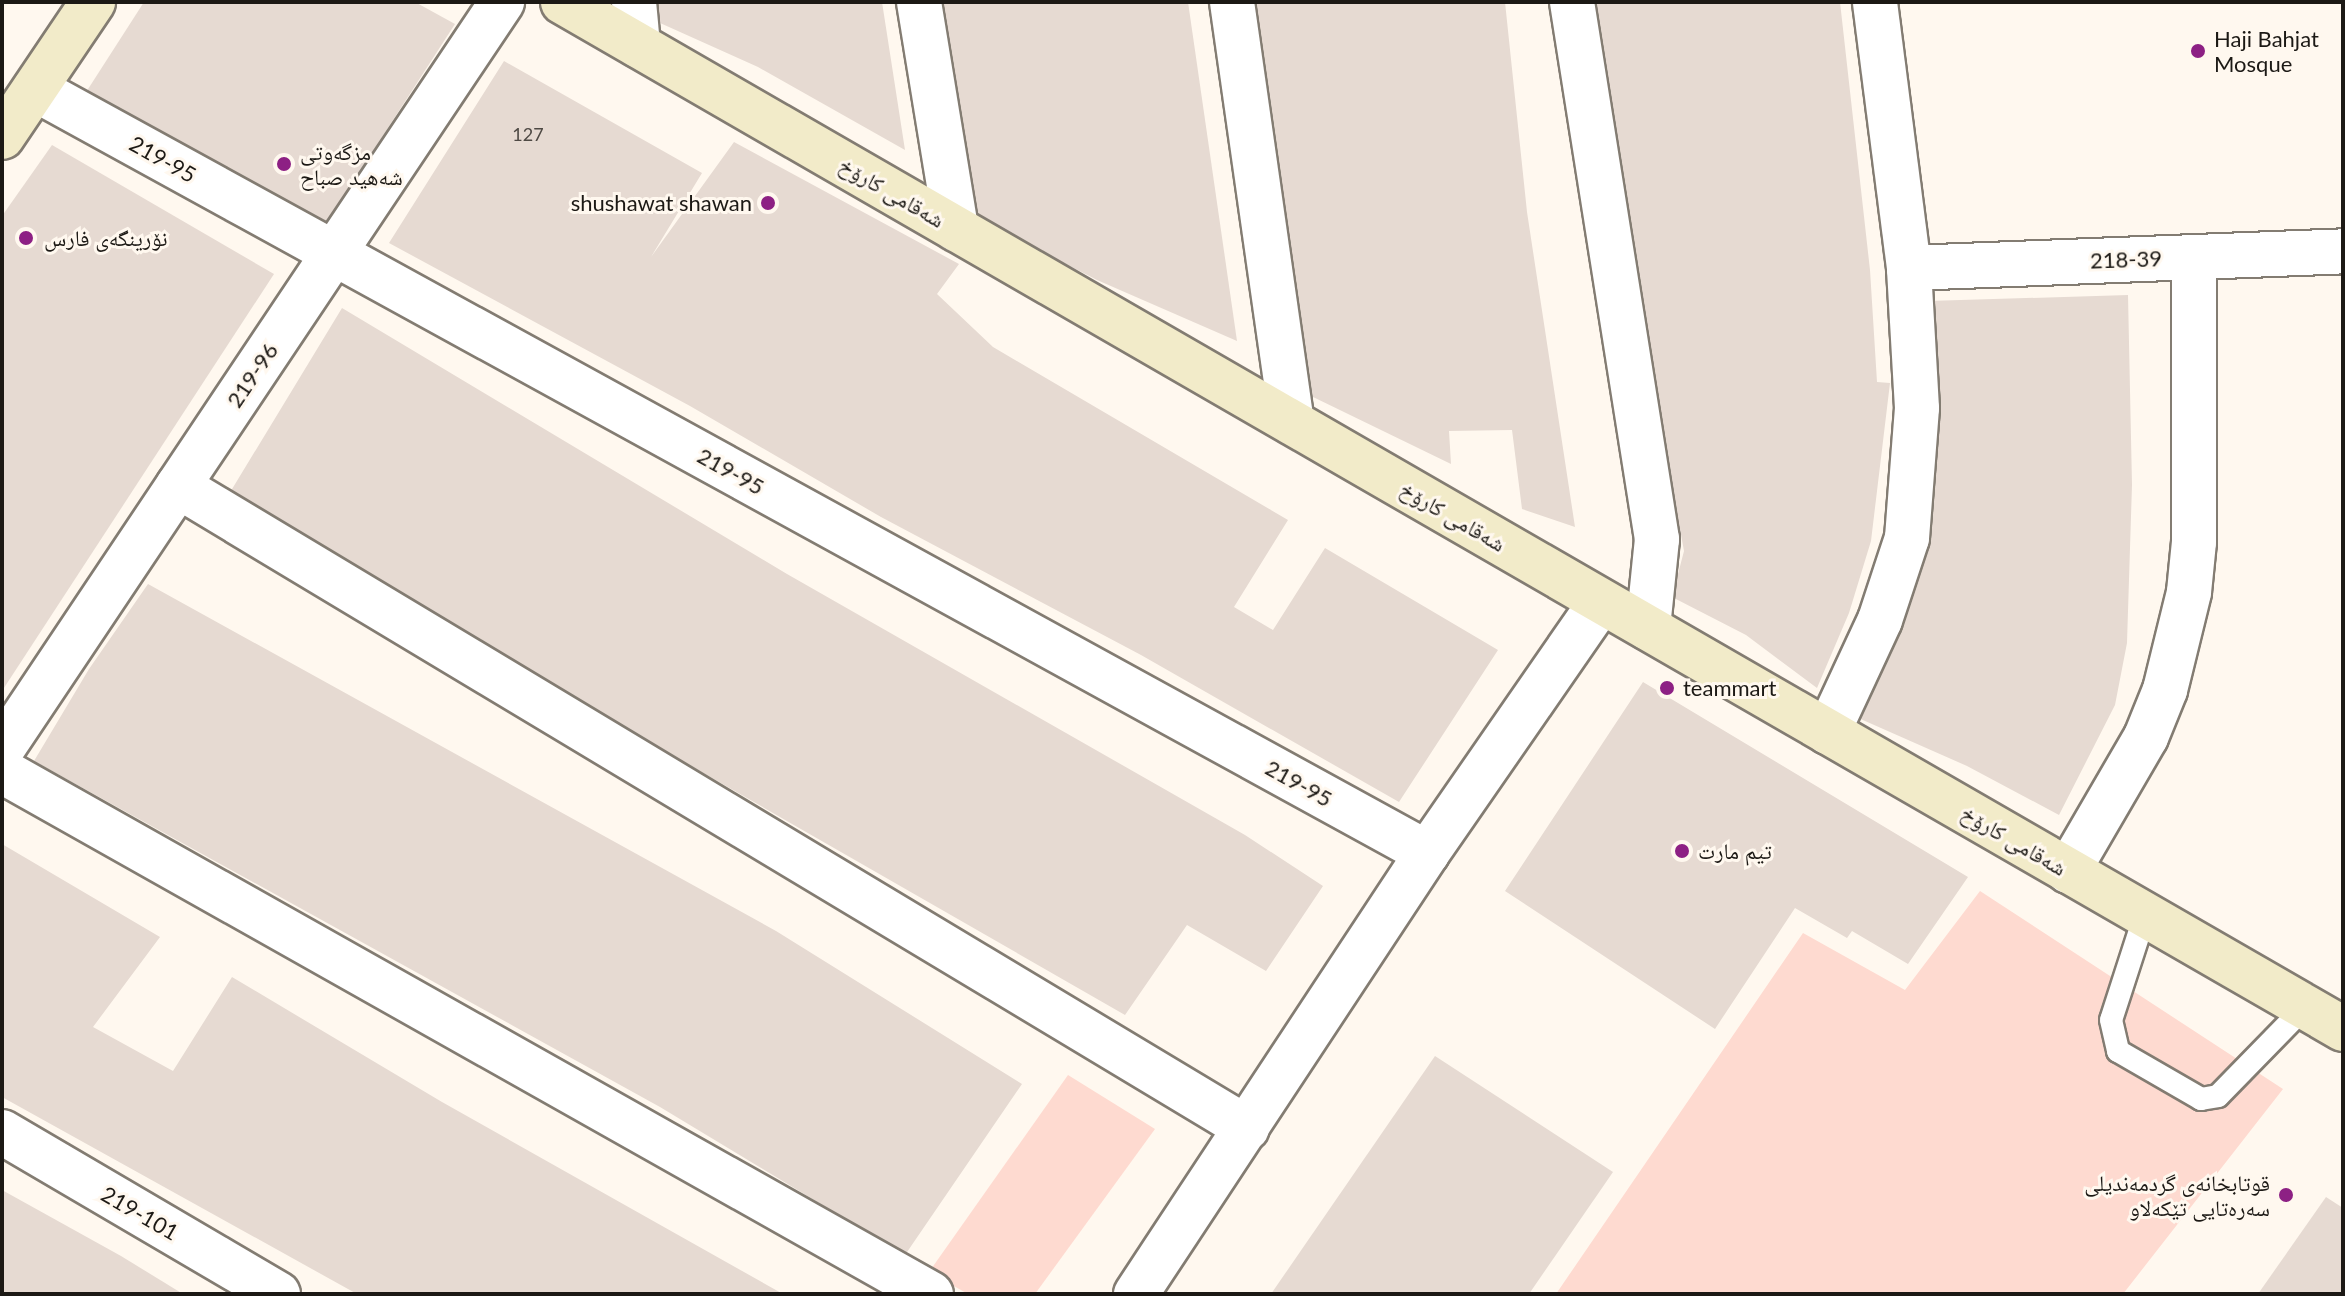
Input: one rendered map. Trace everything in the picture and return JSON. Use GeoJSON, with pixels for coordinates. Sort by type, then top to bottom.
{"type":"FeatureCollection","features":[{"type":"Feature","properties":{"kind":"street"},"geometry":{"type":"LineString","coordinates":[[2,137],[93,2]]}},
{"type":"Feature","properties":{"kind":"street","name":"219-96"},"geometry":{"type":"LineString","coordinates":[[2,749],[502,2]]}},
{"type":"Feature","properties":{"kind":"street","name":"شەقامی کارۆخ"},"geometry":{"type":"LineString","coordinates":[[563,2],[2068,871],[2331,1017]]}},
{"type":"Feature","properties":{"kind":"street"},"geometry":{"type":"LineString","coordinates":[[634,2],[638,45]]}},
{"type":"Feature","properties":{"kind":"street"},"geometry":{"type":"LineString","coordinates":[[919,2],[956,229]]}},
{"type":"Feature","properties":{"kind":"street"},"geometry":{"type":"LineString","coordinates":[[1232,2],[1292,422]]}},
{"type":"Feature","properties":{"kind":"street"},"geometry":{"type":"LineString","coordinates":[[1572,2],[1657,539],[1648,628]]}},
{"type":"Feature","properties":{"kind":"street"},"geometry":{"type":"LineString","coordinates":[[1828,732],[1880,620],[1907,538],[1917,408],[1909,268],[1875,2]]}},
{"type":"Feature","properties":{"kind":"street","name":"219-95"},"geometry":{"type":"LineString","coordinates":[[35,89],[1427,853]]}},
{"type":"Feature","properties":{"kind":"street","name":"218-39"},"geometry":{"type":"LineString","coordinates":[[1909,268],[2343,251]]}},
{"type":"Feature","properties":{"kind":"street"},"geometry":{"type":"LineString","coordinates":[[2068,871],[2146,737],[2169,678],[2189,592],[2195,517],[2194,257]]}},
{"type":"Feature","properties":{"kind":"street"},"geometry":{"type":"LineString","coordinates":[[178,486],[1247,1128]]}},
{"type":"Feature","properties":{"kind":"street"},"geometry":{"type":"LineString","coordinates":[[1136,1294],[1427,853],[1601,602]]}},
{"type":"Feature","properties":{"kind":"street"},"geometry":{"type":"LineString","coordinates":[[2,771],[931,1294]]}},
{"type":"Feature","properties":{"kind":"street","name":"219-101"},"geometry":{"type":"LineString","coordinates":[[2,1132],[278,1294]]}},
{"type":"Feature","properties":{"kind":"lane"},"geometry":{"type":"LineString","coordinates":[[2145,915],[2111,1020],[2118,1051],[2201,1099],[2218,1096],[2331,1017]]}},
{"type":"Feature","properties":{"kind":"shaded area"},"geometry":{"type":"Polygon","coordinates":[[[1980,891],[2283,1089],[2123,1294],[1556,1294],[1803,933],[1905,990],[1980,891]]]}},
{"type":"Feature","properties":{"kind":"shaded area"},"geometry":{"type":"Polygon","coordinates":[[[1068,1075],[1155,1129],[1035,1294],[968,1294],[929,1272],[1068,1075]]]}},
{"type":"Feature","properties":{"kind":"building","name":"مزگه‌وتی شه‌هید صباح"},"geometry":{"type":"Polygon","coordinates":[[[144,2],[415,2],[455,24],[324,227],[81,100],[144,2]]]}},
{"type":"Feature","properties":{"kind":"building"},"geometry":{"type":"Polygon","coordinates":[[[639,2],[882,2],[905,150],[758,67],[640,14],[639,2]]]}},
{"type":"Feature","properties":{"kind":"building"},"geometry":{"type":"Polygon","coordinates":[[[941,2],[1188,2],[1237,341],[1097,280],[961,210],[941,2]]]}},
{"type":"Feature","properties":{"kind":"building"},"geometry":{"type":"Polygon","coordinates":[[[1252,2],[1505,2],[1527,212],[1575,527],[1522,509],[1512,430],[1449,431],[1451,464],[1311,396],[1252,2]]]}},
{"type":"Feature","properties":{"kind":"building"},"geometry":{"type":"Polygon","coordinates":[[[1586,2],[1840,2],[1870,270],[1877,382],[1890,383],[1871,541],[1849,613],[1817,688],[1746,635],[1672,597],[1684,551],[1663,436],[1632,348],[1586,2]]]}},
{"type":"Feature","properties":{"kind":"building"},"geometry":{"type":"Polygon","coordinates":[[[504,61],[702,173],[651,257],[734,142],[959,264],[937,294],[993,347],[1288,520],[1234,607],[1273,630],[1325,548],[1498,650],[1399,802],[1141,655],[881,517],[690,406],[389,243],[504,61]]]}},
{"type":"Feature","properties":{"kind":"building"},"geometry":{"type":"Polygon","coordinates":[[[52,145],[274,274],[2,691],[2,216],[52,145]]]}},
{"type":"Feature","properties":{"kind":"building"},"geometry":{"type":"Polygon","coordinates":[[[2128,295],[2132,485],[2127,643],[2115,705],[2059,815],[1967,766],[1856,717],[1928,301],[2128,295]]]}},
{"type":"Feature","properties":{"kind":"building"},"geometry":{"type":"Polygon","coordinates":[[[342,308],[787,574],[1245,835],[1323,886],[1266,971],[1187,925],[1125,1015],[226,499],[342,308]]]}},
{"type":"Feature","properties":{"kind":"building"},"geometry":{"type":"Polygon","coordinates":[[[148,584],[776,931],[1022,1084],[905,1255],[660,1107],[34,761],[89,669],[148,584]]]}},
{"type":"Feature","properties":{"kind":"building","name":"تيم مارت"},"geometry":{"type":"Polygon","coordinates":[[[1643,682],[1968,877],[1908,964],[1852,931],[1847,938],[1795,908],[1715,1029],[1505,891],[1643,682]]]}},
{"type":"Feature","properties":{"kind":"building"},"geometry":{"type":"Polygon","coordinates":[[[2,844],[160,937],[93,1027],[173,1071],[232,977],[442,1102],[783,1294],[357,1294],[2,1097],[2,844]]]}},
{"type":"Feature","properties":{"kind":"building"},"geometry":{"type":"Polygon","coordinates":[[[1435,1056],[1613,1172],[1529,1294],[1271,1294],[1435,1056]]]}},
{"type":"Feature","properties":{"kind":"building"},"geometry":{"type":"Polygon","coordinates":[[[2,1190],[121,1256],[183,1294],[2,1294],[2,1190]]]}},
{"type":"Feature","properties":{"kind":"building"},"geometry":{"type":"Polygon","coordinates":[[[2326,1197],[2343,1208],[2343,1294],[2258,1294],[2326,1197]]]}},
{"type":"Feature","properties":{"kind":"place","name":"Haji Bahjat Mosque"},"geometry":{"type":"Point","coordinates":[2198,51]}},
{"type":"Feature","properties":{"kind":"place","name":"مزگه‌وتی شه‌هید صباح"},"geometry":{"type":"Point","coordinates":[284,164]}},
{"type":"Feature","properties":{"kind":"place","name":"shushawat shawan"},"geometry":{"type":"Point","coordinates":[768,203]}},
{"type":"Feature","properties":{"kind":"place","name":"نۆرینگەی فارس"},"geometry":{"type":"Point","coordinates":[26,238]}},
{"type":"Feature","properties":{"kind":"place","name":"teammart"},"geometry":{"type":"Point","coordinates":[1667,688]}},
{"type":"Feature","properties":{"kind":"place","name":"تيم مارت"},"geometry":{"type":"Point","coordinates":[1682,851]}},
{"type":"Feature","properties":{"kind":"place","name":"قوتابخانەی گردمەندیلی سەرەتایی تێكەلاو"},"geometry":{"type":"Point","coordinates":[2286,1195]}}]}
